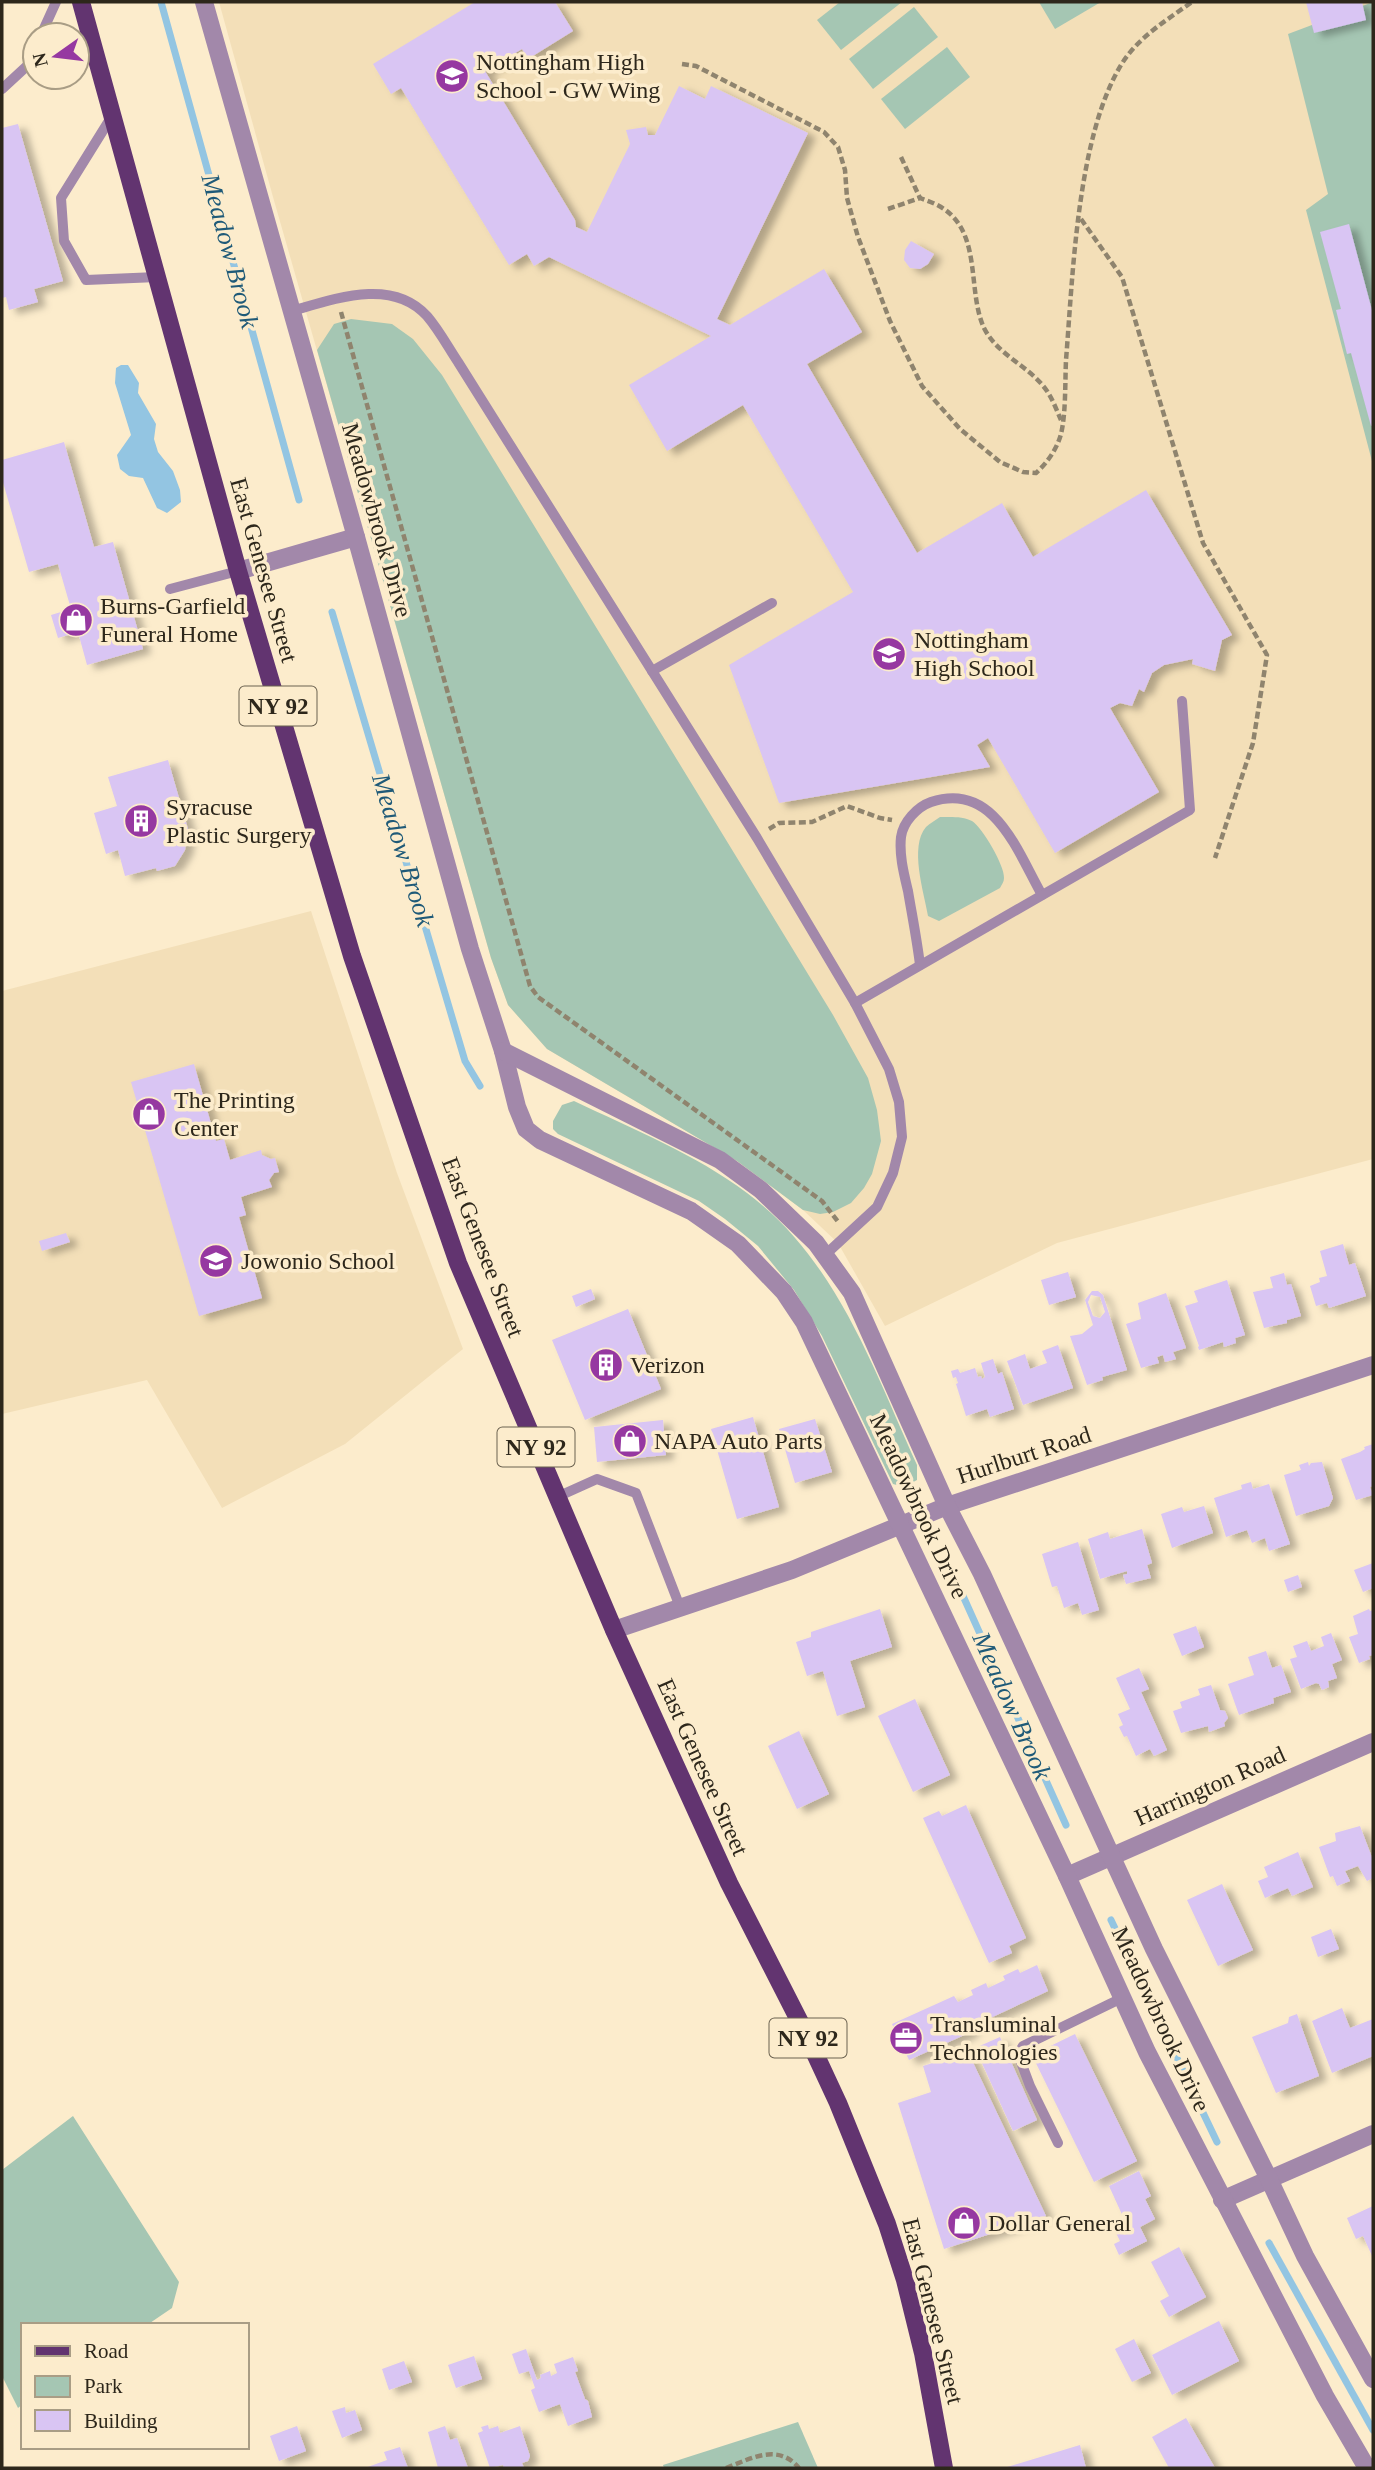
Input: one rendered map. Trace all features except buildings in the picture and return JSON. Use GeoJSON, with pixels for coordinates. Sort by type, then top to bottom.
{"type":"FeatureCollection","features":[{"type":"Feature","properties":{"kind":"main road","name":"East Genesee Street"},"geometry":{"type":"LineString","coordinates":[[81,2],[238,571],[356,968],[458,1263],[614,1630],[729,1883],[838,2103],[887,2224],[905,2280],[923,2353],[944,2468]]}},
{"type":"Feature","properties":{"kind":"street","name":"Meadowbrook Drive"},"geometry":{"type":"LineString","coordinates":[[204,2],[470,949],[526,1129],[540,1140],[691,1211],[737,1244],[784,1292],[810,1332],[1067,1876],[1147,2052],[1325,2396],[1367,2468]]}},
{"type":"Feature","properties":{"kind":"street"},"geometry":{"type":"LineString","coordinates":[[238,571],[356,537]]}},
{"type":"Feature","properties":{"kind":"street","name":"Meadowbrook Drive"},"geometry":{"type":"LineString","coordinates":[[503,1051],[720,1160],[761,1190],[816,1243],[852,1293],[947,1506],[982,1574],[1160,1961],[1305,2256],[1373,2379]]}},
{"type":"Feature","properties":{"kind":"street","name":"Hurlburt Road"},"geometry":{"type":"LineString","coordinates":[[614,1630],[792,1570],[947,1506],[1373,1364]]}},
{"type":"Feature","properties":{"kind":"street","name":"Harrington Road"},"geometry":{"type":"LineString","coordinates":[[1067,1876],[1373,1742]]}},
{"type":"Feature","properties":{"kind":"street"},"geometry":{"type":"LineString","coordinates":[[1223,2200],[1373,2134]]}},
{"type":"Feature","properties":{"kind":"lane"},"geometry":{"type":"LineString","coordinates":[[47,21],[55,2]]}},
{"type":"Feature","properties":{"kind":"lane"},"geometry":{"type":"LineString","coordinates":[[2,89],[21,71]]}},
{"type":"Feature","properties":{"kind":"lane"},"geometry":{"type":"LineString","coordinates":[[113,116],[61,198],[64,242],[86,280],[157,277]]}},
{"type":"Feature","properties":{"kind":"lane"},"geometry":{"type":"LineString","coordinates":[[292,311],[347,295],[394,295],[426,315],[757,838],[855,1003],[889,1069],[899,1102],[902,1137],[893,1173],[877,1207],[825,1255]]}},
{"type":"Feature","properties":{"kind":"lane"},"geometry":{"type":"LineString","coordinates":[[170,589],[238,571]]}},
{"type":"Feature","properties":{"kind":"lane"},"geometry":{"type":"LineString","coordinates":[[652,671],[772,603]]}},
{"type":"Feature","properties":{"kind":"lane"},"geometry":{"type":"LineString","coordinates":[[855,1003],[1190,810],[1182,701]]}},
{"type":"Feature","properties":{"kind":"lane"},"geometry":{"type":"LineString","coordinates":[[920,965],[901,857],[901,836],[907,821],[922,805],[957,797],[970,800],[986,809],[1009,836],[1042,895]]}},
{"type":"Feature","properties":{"kind":"lane"},"geometry":{"type":"LineString","coordinates":[[557,1497],[597,1479],[636,1493],[680,1606]]}},
{"type":"Feature","properties":{"kind":"lane"},"geometry":{"type":"LineString","coordinates":[[1058,2143],[1030,2086],[1018,2054],[1023,2046],[1122,1998]]}},
{"type":"Feature","properties":{"kind":"path"},"geometry":{"type":"LineString","coordinates":[[682,64],[696,66],[824,132],[838,147],[845,170],[847,198],[858,237],[890,321],[922,386],[960,429],[1000,462],[1023,472],[1036,473],[1048,462],[1061,434],[1070,302],[1084,176],[1105,96],[1122,63],[1142,39],[1192,2]]}},
{"type":"Feature","properties":{"kind":"path"},"geometry":{"type":"LineString","coordinates":[[901,157],[920,198],[945,210],[962,228],[970,252],[976,300],[984,327],[996,347],[1047,391],[1062,421]]}},
{"type":"Feature","properties":{"kind":"path"},"geometry":{"type":"LineString","coordinates":[[888,209],[920,198]]}},
{"type":"Feature","properties":{"kind":"path"},"geometry":{"type":"LineString","coordinates":[[1080,217],[1122,277],[1203,543],[1267,655],[1253,743],[1215,858]]}},
{"type":"Feature","properties":{"kind":"path"},"geometry":{"type":"LineString","coordinates":[[337,298],[530,986],[538,997],[822,1201],[848,1234]]}},
{"type":"Feature","properties":{"kind":"path"},"geometry":{"type":"LineString","coordinates":[[757,838],[779,823],[812,822],[847,806],[880,818],[907,821]]}},
{"type":"Feature","properties":{"kind":"path"},"geometry":{"type":"LineString","coordinates":[[726,2468],[759,2457],[781,2454],[799,2468]]}},
{"type":"Feature","properties":{"kind":"shaded area","name":"Nottingham High School"},"geometry":{"type":"Polygon","coordinates":[[[219,2],[1373,2],[1373,1159],[1057,1243],[885,1326],[838,1243],[803,1210],[737,1161],[547,1049],[508,1005],[491,958],[219,2]]]}},
{"type":"Feature","properties":{"kind":"shaded area","name":"Jowonio School"},"geometry":{"type":"Polygon","coordinates":[[[311,911],[397,1173],[463,1349],[345,1444],[222,1508],[147,1380],[2,1414],[2,991],[311,911]]]}},
{"type":"Feature","properties":{"kind":"green space"},"geometry":{"type":"Polygon","coordinates":[[[840,2],[902,2],[841,50],[817,20],[840,2]]]}},
{"type":"Feature","properties":{"kind":"green space"},"geometry":{"type":"Polygon","coordinates":[[[1039,2],[1101,2],[1055,29],[1039,2]]]}},
{"type":"Feature","properties":{"kind":"green space"},"geometry":{"type":"Polygon","coordinates":[[[1373,2],[1373,465],[1306,210],[1328,194],[1288,34],[1373,2]]]}},
{"type":"Feature","properties":{"kind":"green space"},"geometry":{"type":"Polygon","coordinates":[[[914,7],[938,37],[873,89],[849,59],[914,7]]]}},
{"type":"Feature","properties":{"kind":"green space"},"geometry":{"type":"Polygon","coordinates":[[[947,47],[970,77],[905,129],[881,99],[947,47]]]}},
{"type":"Feature","properties":{"kind":"green space"},"geometry":{"type":"Polygon","coordinates":[[[351,319],[392,324],[413,339],[442,375],[833,1015],[868,1078],[877,1110],[881,1141],[872,1174],[851,1203],[833,1212],[820,1214],[803,1210],[737,1161],[547,1049],[508,1005],[491,958],[317,350],[334,324],[351,319]]]}},
{"type":"Feature","properties":{"kind":"green space"},"geometry":{"type":"Polygon","coordinates":[[[940,817],[965,818],[972,821],[997,856],[1004,878],[1000,888],[939,921],[928,916],[918,858],[921,836],[926,827],[940,817]]]}},
{"type":"Feature","properties":{"kind":"green space"},"geometry":{"type":"Polygon","coordinates":[[[574,1101],[706,1166],[747,1193],[778,1220],[805,1250],[849,1317],[917,1465],[917,1480],[904,1487],[893,1484],[822,1336],[794,1290],[758,1246],[699,1201],[558,1134],[553,1129],[553,1121],[562,1105],[574,1101]]]}},
{"type":"Feature","properties":{"kind":"green space"},"geometry":{"type":"Polygon","coordinates":[[[73,2116],[179,2282],[172,2308],[150,2323],[21,2323],[21,2406],[18,2408],[2,2376],[2,2170],[73,2116]]]}},
{"type":"Feature","properties":{"kind":"green space"},"geometry":{"type":"Polygon","coordinates":[[[798,2422],[818,2468],[664,2468],[663,2465],[798,2422]]]}},
{"type":"Feature","properties":{"kind":"water"},"geometry":{"type":"Polygon","coordinates":[[[128,365],[139,383],[138,393],[156,424],[154,439],[158,452],[173,471],[180,490],[181,502],[167,513],[157,508],[143,478],[129,476],[120,469],[117,455],[131,435],[115,383],[116,368],[128,365]]]}},
{"type":"Feature","properties":{"kind":"waterway","name":"Meadow Brook"},"geometry":{"type":"LineString","coordinates":[[161,2],[299,500]]}},
{"type":"Feature","properties":{"kind":"waterway","name":"Meadow Brook"},"geometry":{"type":"LineString","coordinates":[[332,612],[465,1061],[480,1086]]}},
{"type":"Feature","properties":{"kind":"waterway","name":"Meadow Brook"},"geometry":{"type":"LineString","coordinates":[[959,1587],[1066,1825]]}},
{"type":"Feature","properties":{"kind":"waterway","name":"Meadow Brook"},"geometry":{"type":"LineString","coordinates":[[1111,1920],[1217,2142]]}},
{"type":"Feature","properties":{"kind":"waterway","name":"Meadow Brook"},"geometry":{"type":"LineString","coordinates":[[1269,2243],[1373,2430]]}},
{"type":"Feature","properties":{"kind":"place","name":"Nottingham High School - GW Wing"},"geometry":{"type":"Point","coordinates":[452,76]}},
{"type":"Feature","properties":{"kind":"place","name":"Burns-Garfield Funeral Home"},"geometry":{"type":"Point","coordinates":[76,620]}},
{"type":"Feature","properties":{"kind":"place","name":"Nottingham High School"},"geometry":{"type":"Point","coordinates":[889,654]}},
{"type":"Feature","properties":{"kind":"place","name":"Syracuse Plastic Surgery"},"geometry":{"type":"Point","coordinates":[141,821]}},
{"type":"Feature","properties":{"kind":"place","name":"The Printing Center"},"geometry":{"type":"Point","coordinates":[149,1114]}},
{"type":"Feature","properties":{"kind":"place","name":"Jowonio School"},"geometry":{"type":"Point","coordinates":[216,1261]}},
{"type":"Feature","properties":{"kind":"place","name":"Verizon"},"geometry":{"type":"Point","coordinates":[606,1365]}},
{"type":"Feature","properties":{"kind":"place","name":"NAPA Auto Parts"},"geometry":{"type":"Point","coordinates":[630,1441]}},
{"type":"Feature","properties":{"kind":"place","name":"Transluminal Technologies"},"geometry":{"type":"Point","coordinates":[906,2038]}},
{"type":"Feature","properties":{"kind":"place","name":"Dollar General"},"geometry":{"type":"Point","coordinates":[964,2223]}}]}
